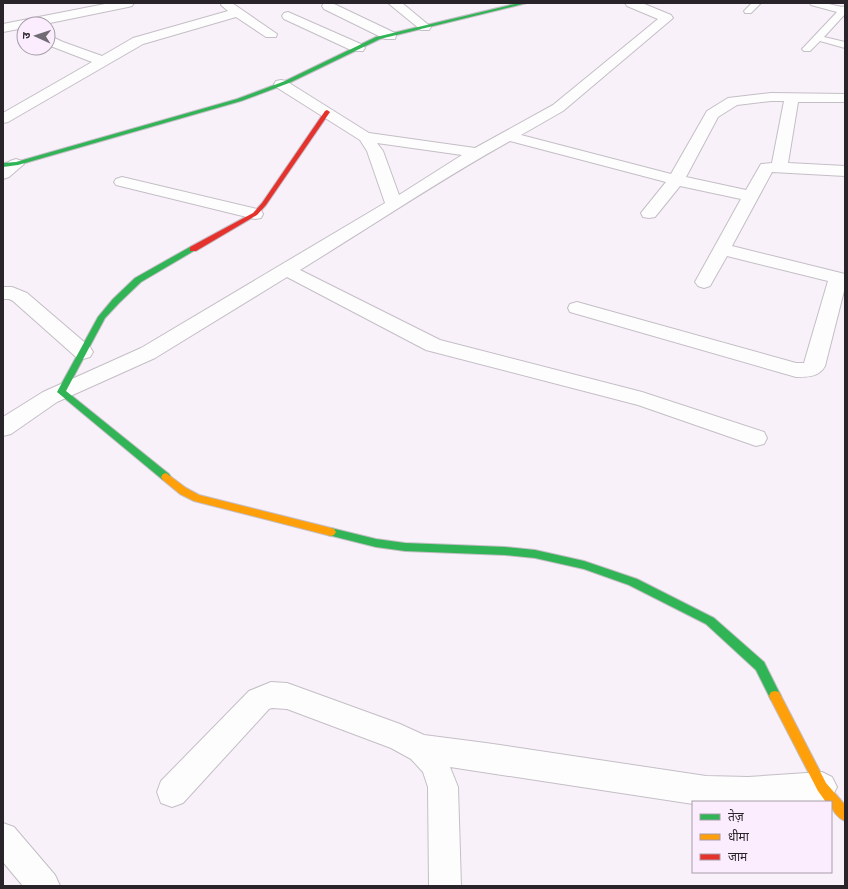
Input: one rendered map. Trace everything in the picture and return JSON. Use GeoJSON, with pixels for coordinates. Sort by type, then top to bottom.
{"type":"FeatureCollection","features":[{"type":"Feature","properties":{"kind":"street"},"geometry":{"type":"LineString","coordinates":[[56,18],[128,3]]}},
{"type":"Feature","properties":{"kind":"street"},"geometry":{"type":"LineString","coordinates":[[225,3],[272,34]]}},
{"type":"Feature","properties":{"kind":"street"},"geometry":{"type":"LineString","coordinates":[[394,3],[425,27]]}},
{"type":"Feature","properties":{"kind":"street"},"geometry":{"type":"LineString","coordinates":[[3,174],[9,165],[240,100],[281,84],[378,38],[525,3]]}},
{"type":"Feature","properties":{"kind":"street"},"geometry":{"type":"LineString","coordinates":[[3,428],[50,397],[148,353],[394,205],[477,153],[558,108],[667,18],[631,3]]}},
{"type":"Feature","properties":{"kind":"street"},"geometry":{"type":"LineString","coordinates":[[328,6],[390,36]]}},
{"type":"Feature","properties":{"kind":"street"},"geometry":{"type":"LineString","coordinates":[[3,120],[138,41],[239,12]]}},
{"type":"Feature","properties":{"kind":"street"},"geometry":{"type":"LineString","coordinates":[[288,16],[358,48]]}},
{"type":"Feature","properties":{"kind":"street"},"geometry":{"type":"LineString","coordinates":[[3,28],[16,26]]}},
{"type":"Feature","properties":{"kind":"street"},"geometry":{"type":"LineString","coordinates":[[56,44],[102,61]]}},
{"type":"Feature","properties":{"kind":"street"},"geometry":{"type":"LineString","coordinates":[[281,84],[365,137],[375,151],[394,205]]}},
{"type":"Feature","properties":{"kind":"street"},"geometry":{"type":"LineString","coordinates":[[649,213],[676,180],[712,114],[733,101],[771,97],[845,98]]}},
{"type":"Feature","properties":{"kind":"street"},"geometry":{"type":"LineString","coordinates":[[779,167],[792,98]]}},
{"type":"Feature","properties":{"kind":"street"},"geometry":{"type":"LineString","coordinates":[[61,392],[102,317],[116,301],[138,280],[255,214],[264,204],[327,112]]}},
{"type":"Feature","properties":{"kind":"street"},"geometry":{"type":"LineString","coordinates":[[507,136],[676,180],[751,196]]}},
{"type":"Feature","properties":{"kind":"street"},"geometry":{"type":"LineString","coordinates":[[365,137],[477,153]]}},
{"type":"Feature","properties":{"kind":"street"},"geometry":{"type":"LineString","coordinates":[[704,282],[767,167],[845,171]]}},
{"type":"Feature","properties":{"kind":"street"},"geometry":{"type":"LineString","coordinates":[[122,182],[255,214]]}},
{"type":"Feature","properties":{"kind":"street"},"geometry":{"type":"LineString","coordinates":[[577,308],[796,370],[808,370],[815,366],[842,279],[722,249]]}},
{"type":"Feature","properties":{"kind":"street"},"geometry":{"type":"LineString","coordinates":[[287,270],[433,345],[642,399],[756,438]]}},
{"type":"Feature","properties":{"kind":"street"},"geometry":{"type":"LineString","coordinates":[[3,293],[12,293],[20,297],[83,352]]}},
{"type":"Feature","properties":{"kind":"street"},"geometry":{"type":"LineString","coordinates":[[61,392],[183,491],[197,498],[376,544],[535,554],[584,565],[633,582],[710,621],[760,666],[822,787],[845,815]]}},
{"type":"Feature","properties":{"kind":"street"},"geometry":{"type":"LineString","coordinates":[[172,792],[259,700],[271,695],[287,696],[400,738],[421,749],[434,763],[443,787],[445,886]]}},
{"type":"Feature","properties":{"kind":"street"},"geometry":{"type":"LineString","coordinates":[[421,749],[486,757],[706,791],[748,792],[822,787]]}},
{"type":"Feature","properties":{"kind":"street"},"geometry":{"type":"LineString","coordinates":[[3,838],[44,886]]}},
{"type":"Feature","properties":{"kind":"lane"},"geometry":{"type":"LineString","coordinates":[[748,11],[757,3]]}},
{"type":"Feature","properties":{"kind":"lane"},"geometry":{"type":"LineString","coordinates":[[807,48],[844,10],[814,3]]}},
{"type":"Feature","properties":{"kind":"lane"},"geometry":{"type":"LineString","coordinates":[[818,38],[845,45]]}},
{"type":"Feature","properties":{"kind":"traffic: fast"},"geometry":{"type":"LineString","coordinates":[[3,165],[16,164],[239,100],[287,82],[378,38],[525,3]]}},
{"type":"Feature","properties":{"kind":"traffic: fast"},"geometry":{"type":"LineString","coordinates":[[166,477],[61,392],[102,317],[116,301],[138,280],[193,249]]}},
{"type":"Feature","properties":{"kind":"traffic: fast"},"geometry":{"type":"LineString","coordinates":[[331,532],[376,543],[405,547],[505,551],[535,554],[584,565],[633,582],[710,621],[760,666],[775,696]]}},
{"type":"Feature","properties":{"kind":"traffic: slow"},"geometry":{"type":"LineString","coordinates":[[166,477],[183,491],[197,498],[331,532]]}},
{"type":"Feature","properties":{"kind":"traffic: slow"},"geometry":{"type":"LineString","coordinates":[[775,696],[822,787],[845,815]]}},
{"type":"Feature","properties":{"kind":"traffic: jam"},"geometry":{"type":"LineString","coordinates":[[193,249],[255,214],[264,204],[327,112]]}}]}
